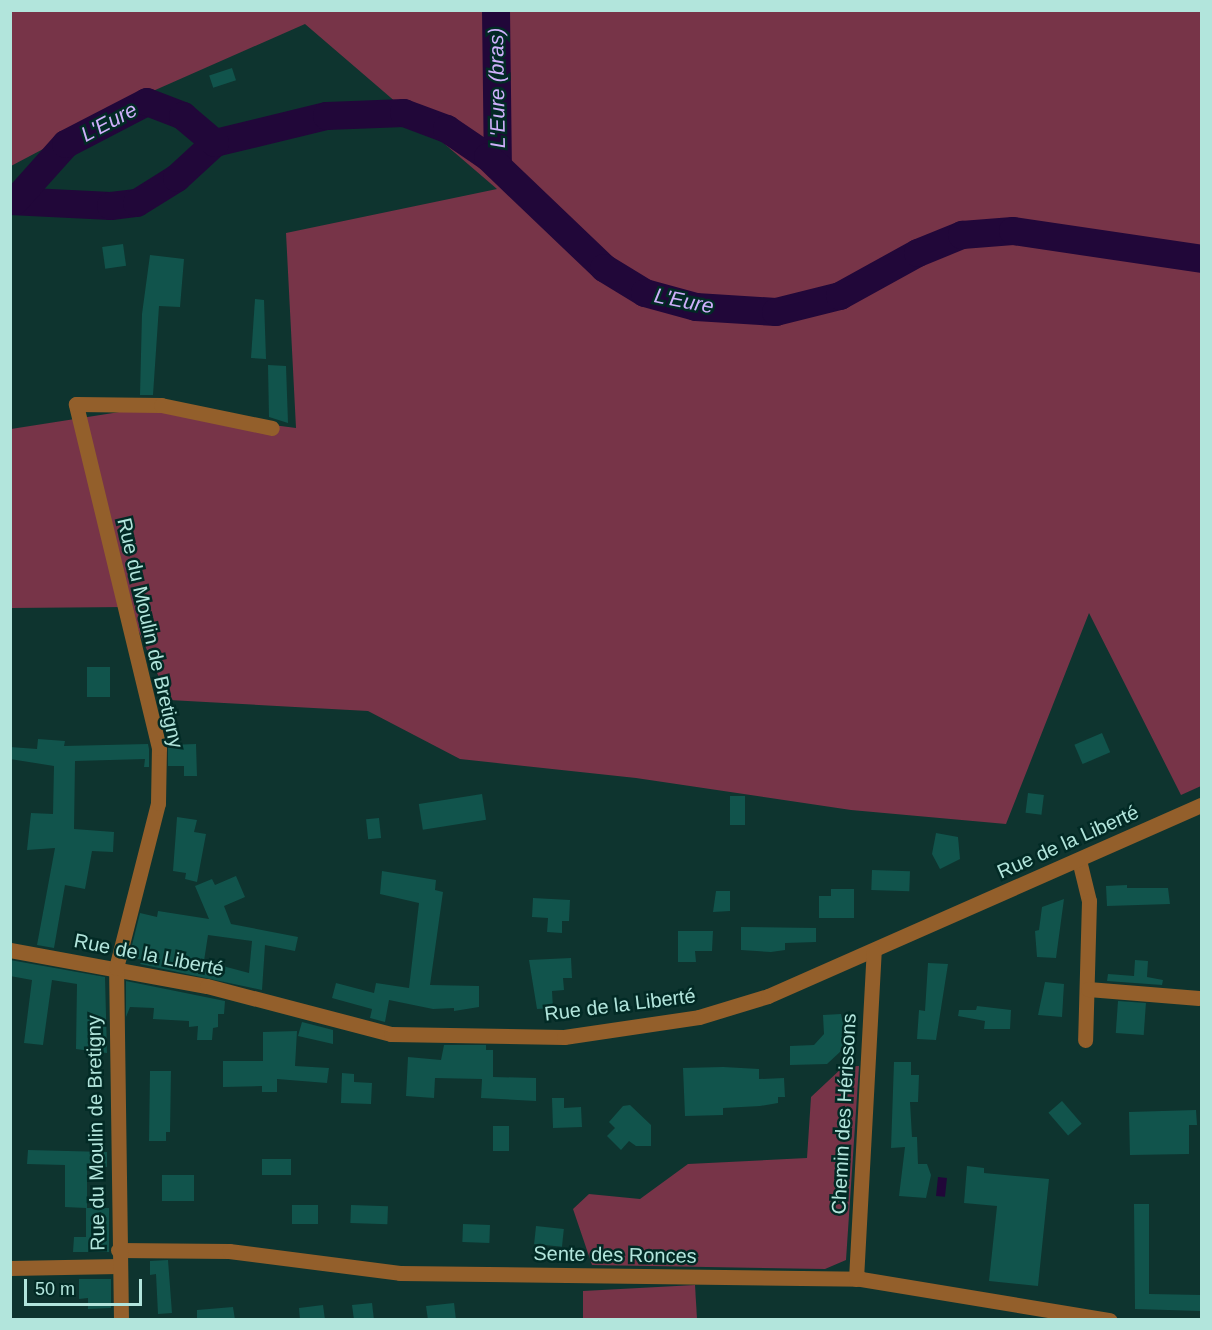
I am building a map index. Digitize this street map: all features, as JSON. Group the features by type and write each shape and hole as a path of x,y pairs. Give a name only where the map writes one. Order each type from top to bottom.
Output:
{"street":[{"name":"Rue du Moulin de Bretigny","path":"121,1320 118,1250 116,968 158,803 159,748 76,404 161,405 272,428"},
{"name":"Rue de la Liberté","path":"10,950 207,986 391,1034 564,1037 699,1017 768,996 1202,805"},
{"path":"1079,860 1089,901 1086,1040"},
{"name":"Chemin des Hérissons","path":"856,1279 874,951"},
{"path":"1088,989 1199,998"},
{"name":"Sente des Ronces","path":"118,1250 229,1251 400,1273 856,1279 1110,1320"},
{"path":"10,1268 119,1266"}],"shaded area":[{"path":"11,11 1201,11 1201,786 1181,795 1089,613 1006,824 851,810 636,778 460,759 368,711 169,700 128,607 11,608 11,429 145,408 296,428 286,233 497,189 305,24 153,91 11,166"},
{"path":"859,1066 846,1260 825,1269 592,1265 573,1209 589,1194 640,1199 688,1164 807,1158 811,1097 843,1067"},
{"path":"938,1177 947,1178 945,1197 936,1196"},
{"path":"695,1285 697,1319 583,1319 583,1291"}],"building":[{"path":"232,68 236,80 213,88 209,75"},
{"path":"123,244 126,266 105,269 102,247"},
{"path":"150,255 184,259 180,307 159,306 153,395 140,395 142,314"},
{"path":"255,299 264,300 266,359 251,358"},
{"path":"268,365 286,366 288,423 269,417"},
{"path":"87,667 110,667 110,697 87,697"},
{"path":"1102,733 1110,752 1083,764 1074,745"},
{"path":"38,739 65,741 64,746 148,744 149,749 149,767 144,767 145,759 75,761 74,829 114,832 113,852 92,851 85,889 65,885 54,948 37,945 55,848 27,850 31,813 53,814 54,766 10,759 10,747 37,749"},
{"path":"196,744 197,776 184,776 184,766 168,766 168,745"},
{"path":"1028,793 1044,795 1041,815 1026,813"},
{"path":"482,794 486,820 423,830 419,804"},
{"path":"730,796 745,796 745,825 730,825"},
{"path":"177,817 197,820 194,832 206,834 197,882 185,879 186,873 173,871"},
{"path":"379,818 381,838 368,839 366,819"},
{"path":"936,833 958,837 960,859 940,869 932,854"},
{"path":"872,870 910,871 909,891 871,890"},
{"path":"382,871 436,880 435,890 443,892 430,985 479,986 479,1007 454,1011 454,1008 433,1009 389,1000 385,1022 370,1018 372,1009 332,998 336,983 374,993 376,983 409,988 419,903 380,894"},
{"path":"236,876 245,897 224,906 231,924 298,937 295,951 265,945 262,990 140,964 143,960 129,957 140,913 157,917 158,911 209,919 195,886 212,879 215,885","holes":["208,935 252,941 249,973 204,961"]},
{"path":"1127,885 1127,888 1168,888 1170,904 1107,906 1106,886"},
{"path":"831,889 854,889 854,918 819,918 819,896 831,896"},
{"path":"716,891 730,891 730,911 713,912"},
{"path":"533,898 570,900 569,921 562,921 562,933 547,932 548,918 532,917"},
{"path":"1064,899 1056,958 1037,957 1035,931 1039,930 1042,907"},
{"path":"741,927 816,928 816,942 785,943 785,950 771,952 741,950"},
{"path":"678,931 713,931 712,951 695,951 696,962 678,962"},
{"path":"571,958 572,978 563,978 564,990 552,991 553,1008 537,1009 529,960"},
{"path":"10,960 105,977 107,1053 76,1049 77,984 52,980 43,1045 24,1043 32,980 10,976"},
{"path":"1135,960 1148,961 1147,977 1163,980 1162,985 1107,981 1108,974 1134,976"},
{"path":"928,963 948,964 936,1040 917,1039 919,1010 925,1011"},
{"path":"126,981 225,1001 224,1014 218,1014 218,1027 213,1028 212,1040 197,1040 198,1026 189,1027 189,1021 153,1019 154,1008 130,1007 126,1017"},
{"path":"1045,982 1064,984 1062,1017 1038,1015"},
{"path":"1118,1001 1146,1003 1144,1035 1116,1033"},
{"path":"977,1006 1011,1010 1010,1029 984,1029 985,1021 958,1016 959,1010 976,1010"},
{"path":"841,1014 847,1043 841,1051 827,1064 790,1065 790,1046 814,1045 824,1034 823,1015"},
{"path":"302,1022 333,1030 333,1044 298,1036"},
{"path":"297,1031 295,1066 329,1068 327,1083 277,1079 277,1092 262,1092 262,1086 223,1087 223,1061 263,1061 263,1032"},
{"path":"444,1045 486,1045 486,1050 493,1050 493,1077 536,1078 536,1101 481,1098 482,1079 435,1078 434,1098 406,1096 408,1057 441,1060"},
{"path":"894,1062 911,1062 911,1075 919,1075 918,1102 910,1102 912,1137 917,1137 918,1164 927,1164 931,1175 926,1198 899,1196 905,1147 891,1148"},
{"path":"683,1068 759,1069 759,1079 784,1078 785,1097 778,1097 778,1103 723,1108 723,1115 685,1116"},
{"path":"150,1071 171,1071 170,1132 166,1132 166,1141 149,1141"},
{"path":"342,1073 354,1074 354,1082 372,1083 371,1104 341,1103"},
{"path":"552,1098 564,1098 564,1108 581,1107 582,1127 553,1128"},
{"path":"1062,1101 1082,1124 1068,1135 1048,1113"},
{"path":"630,1105 651,1125 651,1146 636,1146 629,1141 621,1150 607,1136 615,1128 609,1122 623,1106"},
{"path":"1196,1110 1197,1125 1189,1125 1189,1154 1130,1155 1129,1112"},
{"path":"493,1126 509,1126 509,1151 493,1151"},
{"path":"28,1150 107,1152 107,1167 87,1166 87,1208 109,1208 109,1252 73,1252 74,1237 86,1237 86,1208 65,1207 65,1165 27,1164"},
{"path":"262,1159 291,1159 291,1175 262,1175"},
{"path":"967,1166 984,1168 984,1173 1049,1179 1038,1286 989,1281 997,1206 964,1203"},
{"path":"162,1175 194,1175 194,1201 162,1201"},
{"path":"1134,1204 1149,1204 1149,1294 1202,1295 1201,1311 1135,1309"},
{"path":"292,1205 318,1205 318,1224 292,1224"},
{"path":"351,1205 388,1206 387,1224 350,1223"},
{"path":"463,1224 490,1225 489,1243 462,1242"},
{"path":"536,1226 564,1229 562,1247 534,1244"},
{"path":"168,1260 172,1313 158,1314 156,1274 150,1275 150,1261"},
{"path":"79,1279 111,1279 111,1308 88,1309 88,1298 79,1299"},
{"path":"372,1303 374,1320 354,1320 352,1305"},
{"path":"454,1303 456,1320 428,1320 426,1306"},
{"path":"323,1305 325,1320 300,1320 299,1308"},
{"path":"233,1307 235,1320 197,1320 197,1310"}],"waterway":[{"name":"L'Eure (bras)","path":"496,10 498,166"},
{"name":"L'Eure","path":"15,201 66,144 147,102 183,116 215,143"},
{"name":"L'Eure","path":"10,201 111,206 137,203 177,178 215,143 327,116 404,113 447,129 488,157 604,268 645,293 696,307 776,312 840,296 918,253 962,235 1013,231 1202,259"}]}
